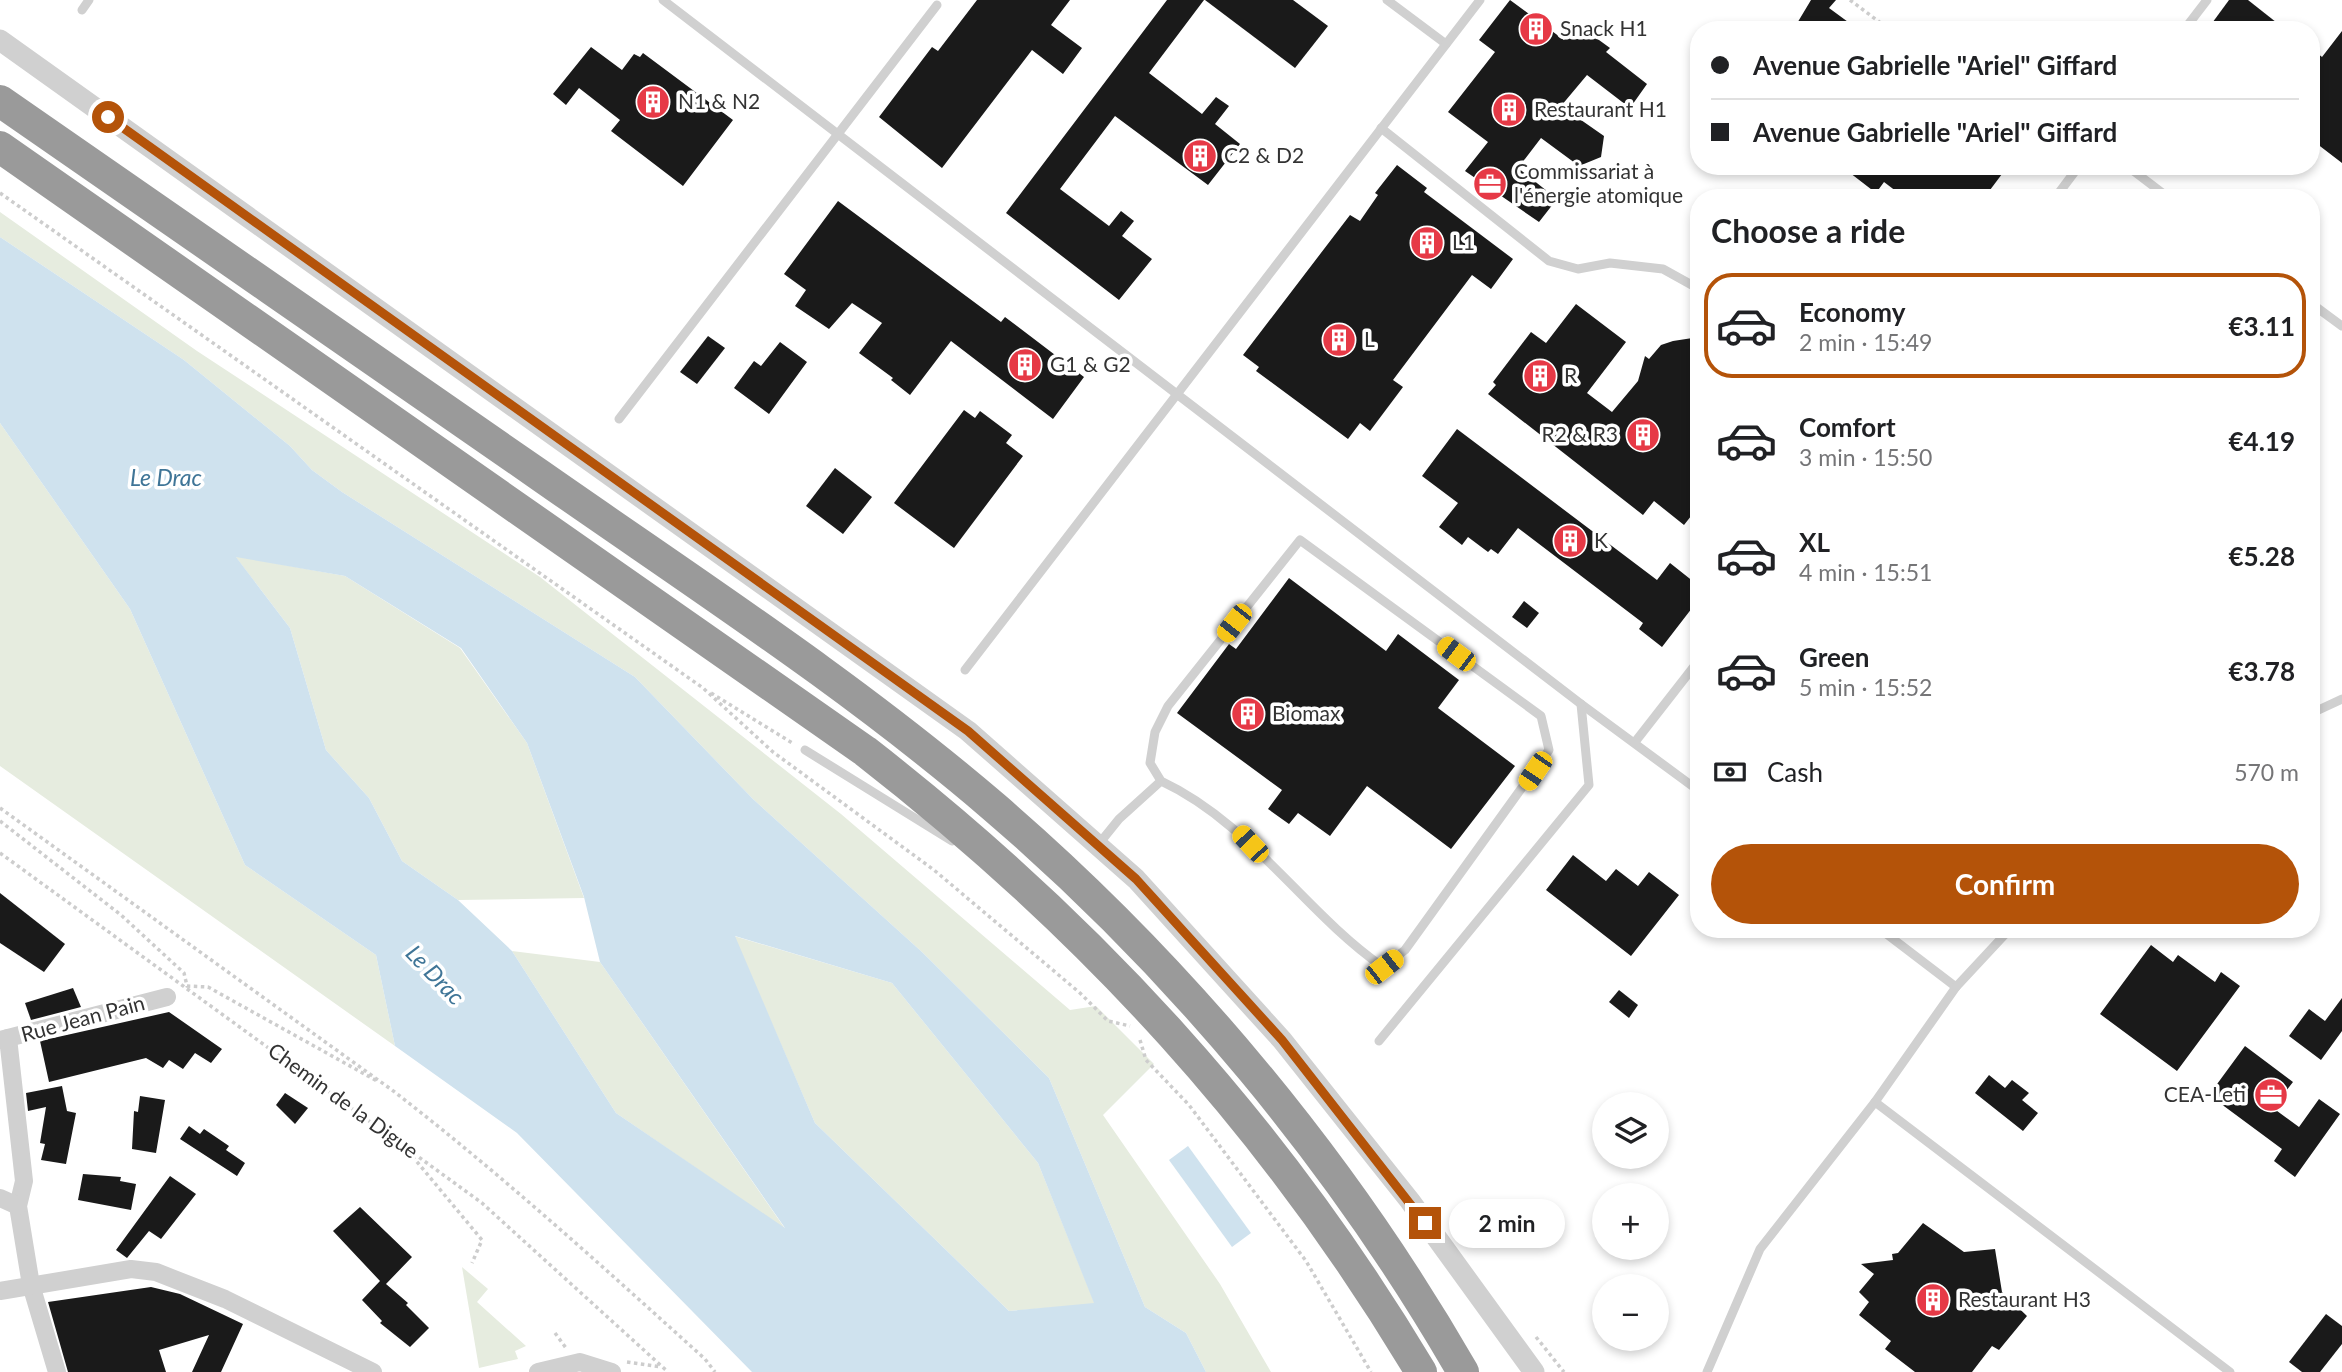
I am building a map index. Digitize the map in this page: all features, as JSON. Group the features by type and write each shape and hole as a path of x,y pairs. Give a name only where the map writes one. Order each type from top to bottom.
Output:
{"highway":[{"path":"0,101 706,591 879,714 995,808 1112,918 1205,1014 1341,1186 1463,1372"},
{"path":"0,147 865,751 1031,889 1124,980 1245,1118 1342,1248 1421,1372"}],"street":[{"path":"0,40 968,731 1136,879 1282,1040 1410,1201 1534,1372"},
{"name":"Rue Jean Pain","path":"4,1039 167,997"},
{"path":"4,1039 24,1181 18,1206 31,1285 57,1372"},
{"path":"0,1198 18,1206"},
{"path":"0,1291 131,1269 156,1272 225,1299 373,1372"},
{"path":"538,1372 580,1362 612,1372"}],"lane":[{"path":"82,10 89,0"},
{"path":"663,0 1581,704 1690,784"},
{"path":"1387,0 1446,44"},
{"path":"965,670 1480,0"},
{"path":"2191,21 2207,0"},
{"path":"620,419 937,5"},
{"path":"1381,128 1549,261 1578,269 1610,263 1663,269 1690,284"},
{"path":"2062,189 2073,175"},
{"path":"2139,175 2157,189"},
{"path":"2320,310 2342,326"},
{"path":"1300,540 1541,716 1549,750 1405,950 1384,967 1350,942 1233,825 1181,790 1161,781 1150,763 1155,732 1168,706 1300,540"},
{"path":"1635,743 1690,672"},
{"path":"2320,709 2342,699"},
{"path":"1379,1041 1588,785 1581,704"},
{"path":"804,750 959,845"},
{"path":"1098,845 1119,819 1161,781"},
{"path":"971,852 1031,889"},
{"path":"1892,938 1956,987"},
{"path":"1707,1372 1760,1249 1875,1102 1956,987 2002,938"},
{"path":"1875,1102 2230,1372"}],"path":[{"path":"1850,0 1878,21"},
{"path":"0,193 703,688 804,750"},
{"path":"703,688 773,752 934,870 1080,993 1108,1021 1136,1029"},
{"path":"0,808 392,1090 556,1225 705,1359 715,1372"},
{"path":"0,821 121,915 184,973 187,986 208,987 392,1090"},
{"name":"Chemin de la Digue","path":"0,853 187,986 482,1203 668,1372"},
{"path":"1139,1035 1146,1060 1189,1105 1306,1261 1371,1372"},
{"path":"402,1144 482,1240 472,1263"}],"shaded area":[{"path":"0,212 197,351 540,577 841,814 1070,1010 1096,1006 1154,1064 1103,1115 1220,1284 1271,1372 1206,1372 1186,1333 1145,1307 1049,1078 922,952 753,799 635,677 342,492 312,470 290,446 184,360 0,237"},
{"path":"0,423 130,609 245,865 376,955 395,1046 0,766"},
{"path":"235,556 345,576 460,648 527,743 584,898 458,900 402,861 369,798 326,750 290,628"},
{"path":"734,936 892,983 1038,1163 1095,1304 1009,1311 815,1123"},
{"path":"512,951 600,962 786,1230 616,1113"},
{"path":"462,1267 488,1289 477,1302 526,1346 515,1351 518,1359 479,1368"}],"water":[{"name":"Le Drac","path":"0,237 184,360 290,446 312,470 342,492 635,677 753,799 922,952 1049,1078 1145,1307 1186,1333 1206,1372 752,1372 517,1133 395,1046 376,955 245,865 130,609 0,423","holes":["236,557 345,576 461,648 527,743 584,897 600,962 785,1228 616,1113 512,951 458,900 402,861 369,798 326,750 290,628","735,936 892,983 1038,1163 1094,1303 1009,1311 815,1123"]},
{"path":"1188,1146 1251,1233 1232,1247 1169,1160"}],"building":[{"path":"977,0 1070,0 1051,25 1082,48 1063,74 1032,50 942,168 879,117 932,47 938,51"},
{"path":"1167,0 1204,0 1149,73 1202,114 1216,97 1229,106 1215,124 1240,144 1208,185 1115,116 1060,189 1109,226 1121,211 1134,221 1122,236 1152,259 1119,300 1006,213"},
{"path":"1205,0 1293,0 1328,26 1295,68"},
{"name":"Restaurant H1","path":"1510,0 1564,40 1577,24 1610,48 1606,52 1647,84 1630,108 1587,75 1561,106 1604,136 1601,157 1579,166 1541,138 1518,168 1557,199 1539,222 1465,171 1488,142 1448,112 1495,52 1479,40"},
{"path":"1811,0 1836,0 1829,8 1847,21 1798,21"},
{"path":"2229,0 2248,0 2275,21 2214,21"},
{"path":"2342,31 2342,163 2320,146 2320,55 2322,57"},
{"name":"N1 & N2","path":"591,47 622,70 634,54 640,57 643,53 733,120 683,186 611,131 620,120 579,88 566,105 553,94"},
{"path":"1397,165 1427,188 1424,192 1513,259 1491,289 1472,275 1393,380 1403,387 1370,431 1360,423 1348,439 1256,371 1259,367 1243,355 1350,215 1360,221 1378,195 1375,193"},
{"path":"1853,175 2001,175 1991,189 1893,189 1884,182 1879,189 1871,189"},
{"name":"G1 & G2","path":"838,201 1001,322 1005,317 1084,377 1053,419 951,341 910,395 891,380 893,378 859,353 882,323 852,303 829,329 795,306 806,290 784,274"},
{"path":"1576,304 1626,342 1587,393 1612,412 1638,381 1645,356 1649,359 1661,345 1690,338 1690,517 1684,525 1654,501 1643,515 1488,394 1496,385 1493,382 1531,332 1546,343"},
{"path":"708,336 725,348 697,384 680,372"},
{"path":"780,342 807,362 769,414 734,388 754,361 761,366"},
{"path":"964,410 975,418 980,411 1012,435 1006,443 1023,456 954,548 894,503"},
{"name":"K","path":"1457,429 1657,580 1670,563 1690,579 1690,611 1662,647 1639,629 1643,623 1518,528 1498,554 1491,549 1488,552 1468,537 1462,545 1439,527 1458,503 1422,476"},
{"path":"835,468 872,497 843,534 806,506"},
{"name":"Biomax","path":"1289,578 1386,651 1398,634 1459,680 1438,708 1515,766 1451,849 1367,786 1330,836 1298,813 1289,824 1268,809 1282,790 1177,713 1229,644 1236,649"},
{"path":"1524,601 1539,613 1527,628 1512,617"},
{"path":"1573,855 1606,881 1616,869 1638,886 1649,872 1679,895 1631,956 1546,890"},
{"path":"0,893 65,944 44,972 0,943"},
{"path":"2151,945 2173,962 2178,955 2215,982 2221,972 2240,986 2177,1071 2100,1014"},
{"path":"73,988 81,1007 31,1020 25,1003"},
{"path":"1619,990 1638,1005 1629,1018 1609,1002"},
{"path":"2342,998 2342,1031 2321,1060 2289,1036 2309,1009 2325,1021"},
{"path":"169,1012 222,1049 211,1063 195,1053 183,1069 169,1060 163,1068 146,1058 49,1082 40,1041"},
{"path":"2245,1046 2293,1082 2273,1108 2299,1127 2319,1099 2340,1114 2295,1177 2274,1161 2282,1149 2209,1095"},
{"path":"1989,1075 2005,1088 2012,1080 2029,1093 2022,1100 2038,1113 2023,1131 1975,1093"},
{"path":"62,1086 67,1111 76,1113 66,1164 41,1160 45,1144 40,1143 46,1107 28,1111 26,1093"},
{"path":"285,1093 308,1108 295,1124 276,1105"},
{"path":"140,1096 165,1100 156,1153 132,1149 134,1111 138,1112"},
{"path":"189,1126 200,1134 204,1129 229,1146 226,1150 245,1163 237,1176 180,1139"},
{"path":"83,1174 121,1177 120,1181 136,1184 131,1210 78,1200"},
{"path":"170,1176 196,1194 161,1239 149,1231 127,1258 116,1250"},
{"path":"360,1207 412,1257 386,1284 408,1303 406,1305 429,1328 410,1347 380,1323 382,1321 362,1300 380,1281 333,1231"},
{"name":"Restaurant H3","path":"1923,1223 1964,1252 1995,1249 2002,1292 2027,1316 1999,1350 1992,1346 1972,1372 1915,1372 1885,1349 1891,1341 1859,1315 1869,1302 1859,1292 1874,1274 1861,1264 1893,1260 1892,1254 1898,1253"},
{"path":"151,1287 180,1294 243,1324 221,1372 192,1372 209,1335 159,1350 166,1372 68,1372 48,1302"},
{"path":"2326,1314 2342,1326 2342,1344 2320,1372 2302,1372 2289,1362"}],"place":[{"name":"Snack H1","path":"1536,29"},
{"name":"N1 & N2","path":"653,102"},
{"name":"Restaurant H1","path":"1509,110"},
{"name":"C2 & D2","path":"1200,156"},
{"name":"Commissariat à l'énergie atomique","path":"1490,184"},
{"name":"L1","path":"1427,243"},
{"name":"L","path":"1339,340"},
{"name":"G1 & G2","path":"1025,365"},
{"name":"R","path":"1540,376"},
{"name":"R2 & R3","path":"1643,435"},
{"name":"K","path":"1570,541"},
{"name":"Biomax","path":"1248,714"},
{"name":"CEA-Leti","path":"2271,1095"},
{"name":"Restaurant H3","path":"1933,1300"}],"route":[{"path":"108,117 968,731 1136,879 1282,1040 1425,1223"}]}
